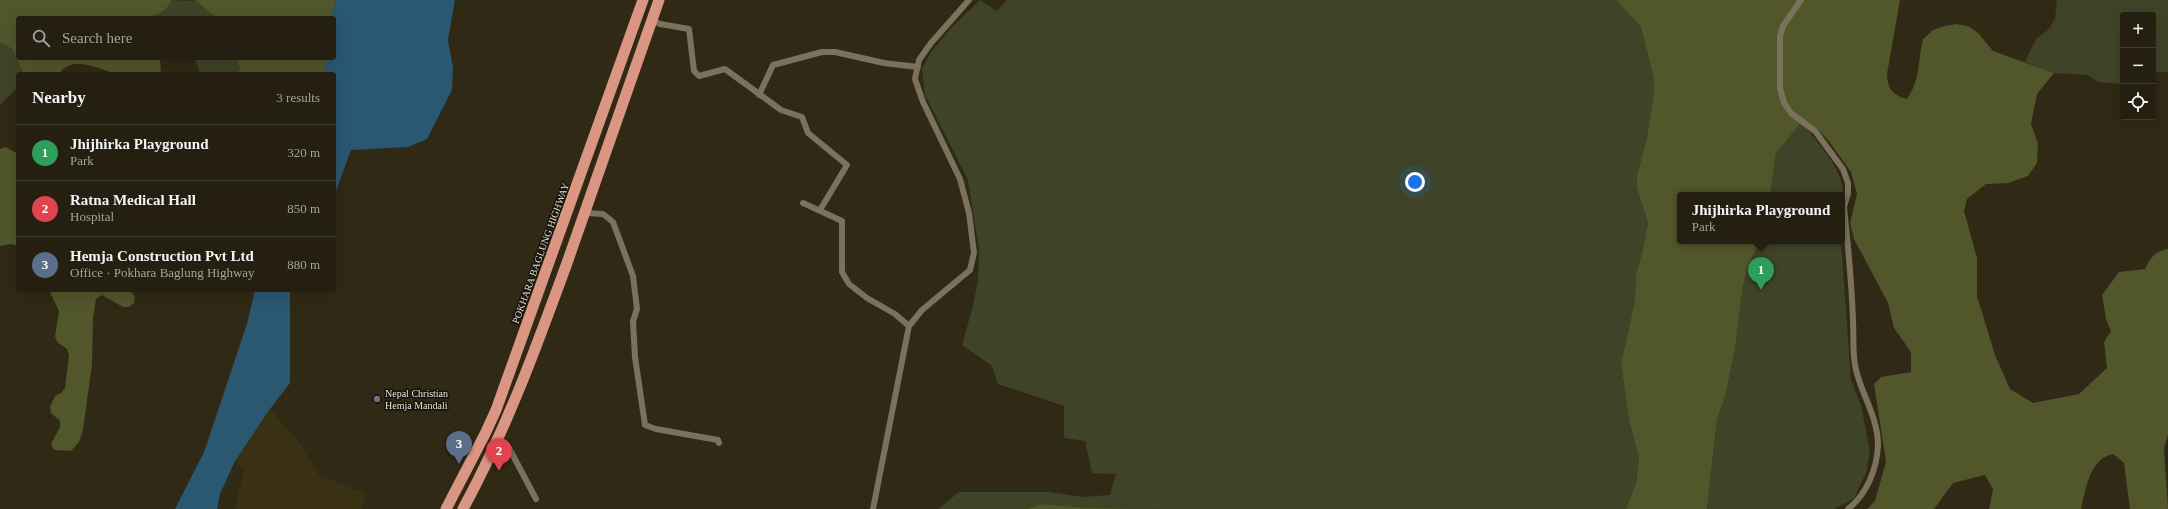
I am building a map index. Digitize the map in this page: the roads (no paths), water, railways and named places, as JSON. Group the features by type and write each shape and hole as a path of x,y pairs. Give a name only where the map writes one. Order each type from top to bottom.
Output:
{"highway":[{"name":"POKHARA BAGLUNG HIGHWAY","path":"446,509 486,434 496,410 643,0"},
{"path":"463,509 499,439 522,386 585,213 658,0"}],"street":[{"path":"873,509 909,326 922,310 970,270 974,253 969,213 960,179 923,102 915,79 919,60 931,43 969,0"},
{"path":"1801,0 1783,26 1780,36 1780,88 1784,103 1792,113 1810,127 1844,169 1848,183 1848,193 1845,204"},
{"path":"652,20 660,24 689,29 694,71 699,76 725,69 781,110 802,118 808,133 847,165 820,210"},
{"path":"759,95 773,65 822,52 835,52 884,63 918,67"},
{"path":"803,203 842,222 842,272 849,284 867,298 895,314 909,326"},
{"path":"585,213 603,214 613,222 633,276 637,308 633,321 635,357 645,425 656,429 718,440 719,444"},
{"path":"1845,218 1854,322 1853,354 1856,370 1876,426 1878,444 1877,458 1866,487 1859,500 1848,509"},
{"path":"499,439 509,448 536,499"}],"water":[{"path":"336,0 455,0 448,40 453,68 452,90 427,139 408,147 351,150 336,191 336,72 324,72 327,60 336,60 336,16 332,16"},
{"path":"255,292 290,292 290,383 270,409 235,461 220,494 217,509 175,509 204,452 247,324"}],"place":[{"name":"Jhijhirka Playground","path":"1761,290"},
{"name":"Nepal Christian Hemja Mandali","path":"377,399"},
{"name":"Hemja Construction Pvt Ltd","path":"459,464"},
{"name":"Ratna Medical Hall","path":"499,471"}]}
